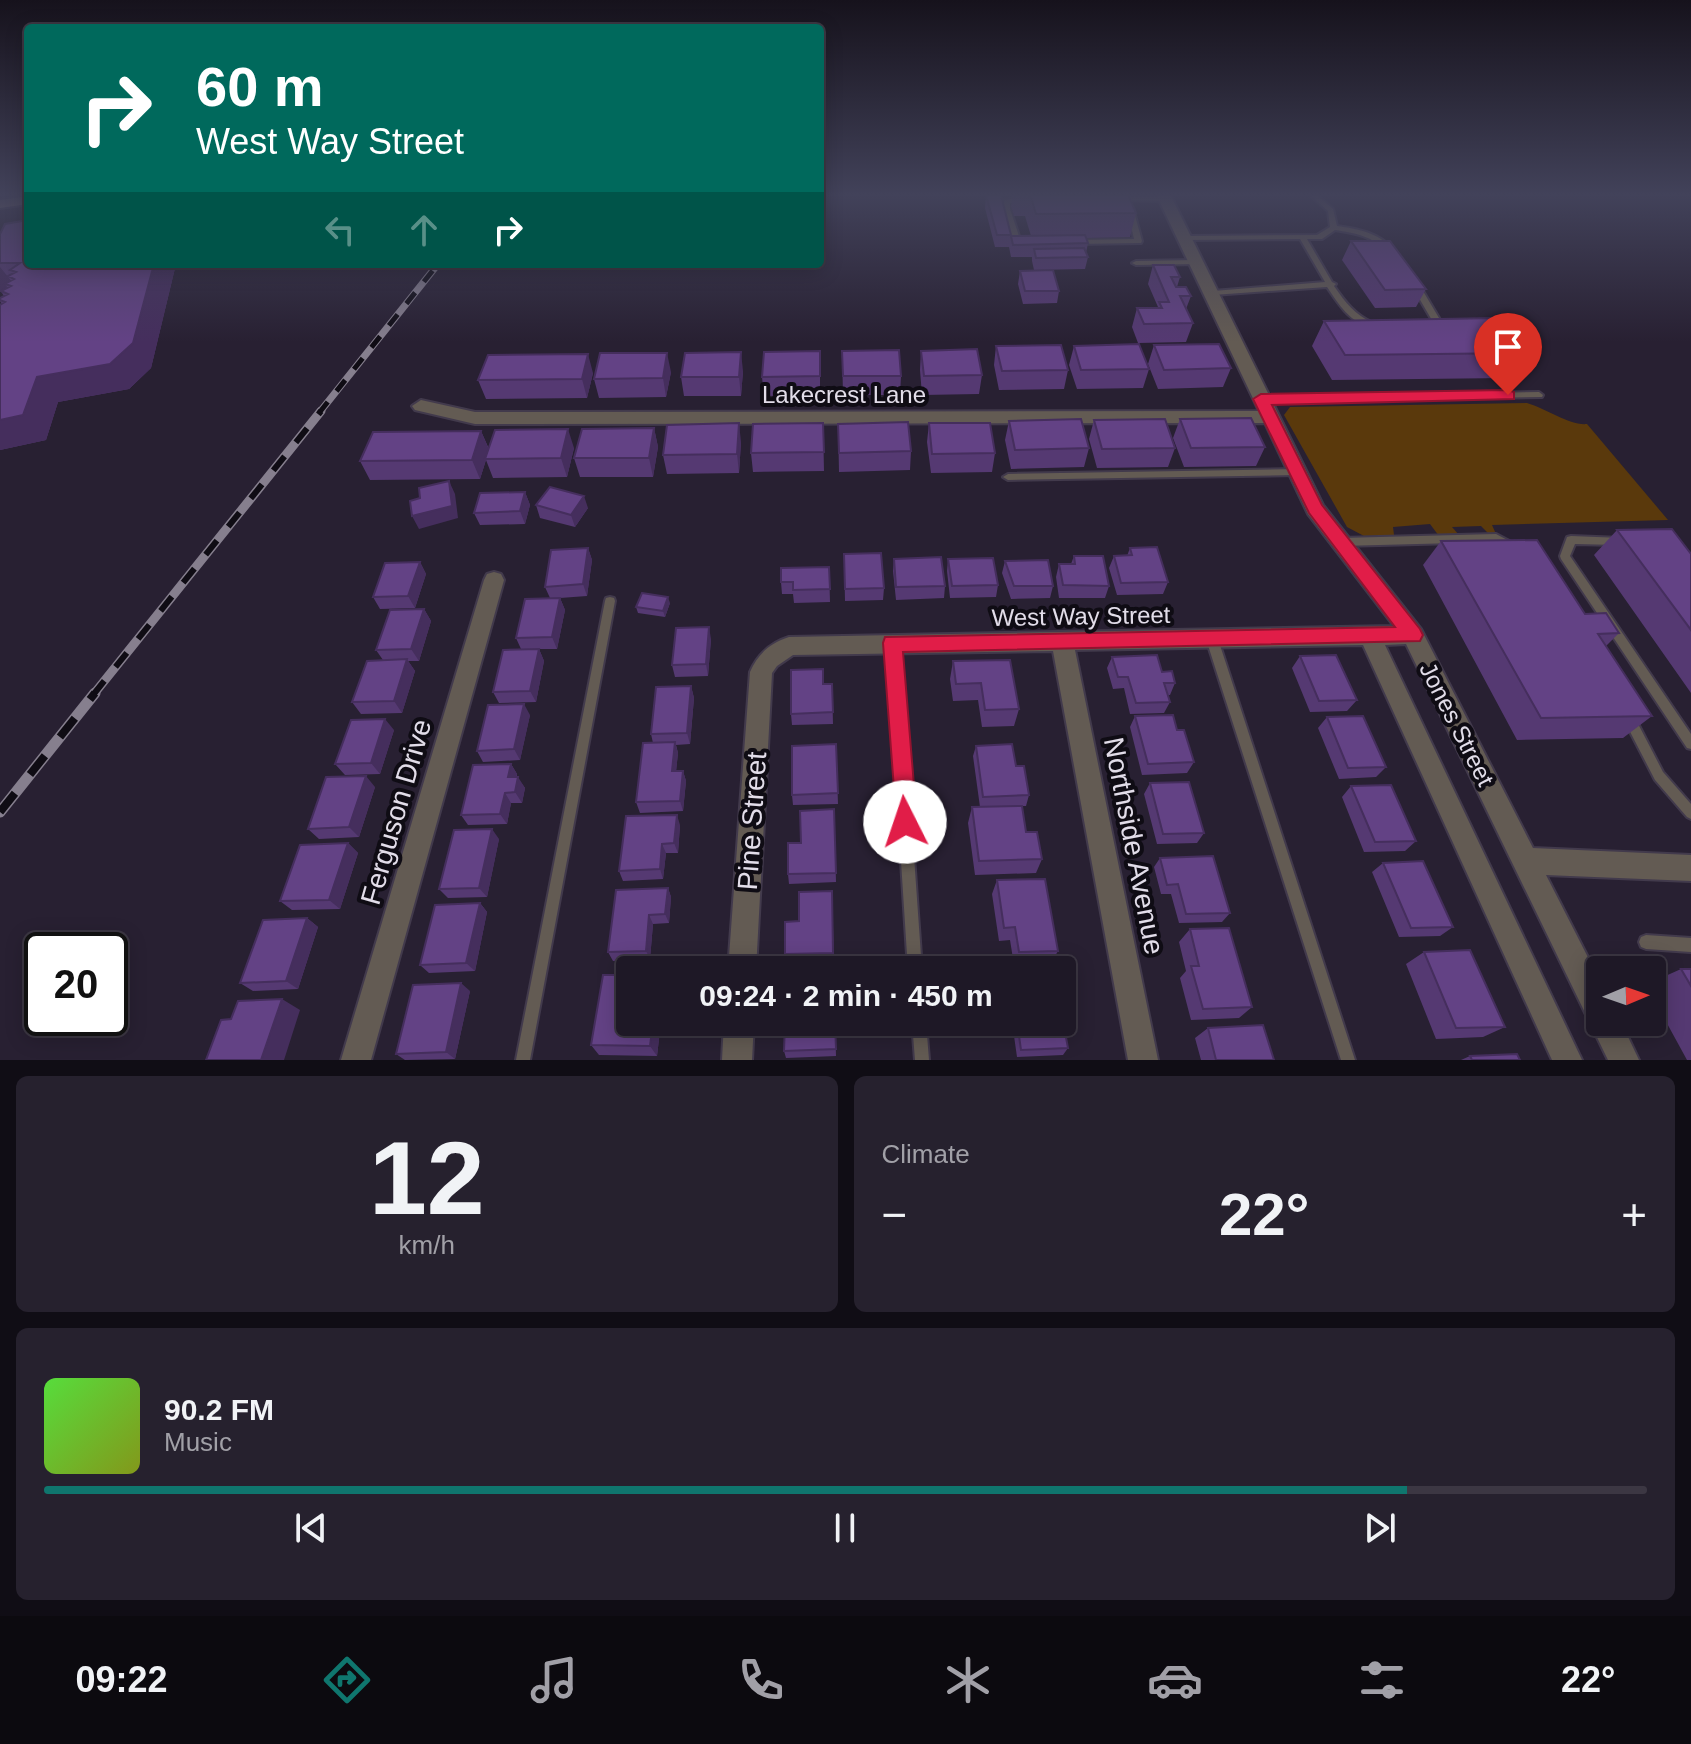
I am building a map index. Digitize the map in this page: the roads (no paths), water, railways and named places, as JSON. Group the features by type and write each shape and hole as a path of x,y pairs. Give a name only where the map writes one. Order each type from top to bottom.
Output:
{"street":[{"name":"Jones Street","path":"1187,243 1315,509 1413,635 1586,983"},
{"name":"Lakecrest Lane","path":"421,406 475,418 1265,408"},
{"name":"Ferguson Drive","path":"356,1060 494,580"},
{"name":"West Way Street","path":"761,672 769,659 789,646 1413,635"},
{"name":"Jones Street","path":"1370,636 1567,1060"},
{"name":"Northside Avenue","path":"1063,643 1143,1060"},
{"name":"Pine Street","path":"743,956 761,672"},
{"path":"1525,861 1691,868"},
{"path":"737,1060 738,1036"},
{"path":"1612,1036 1624,1060"}],"lane":[{"path":"1306,243 1348,311 1361,323 1378,327"},
{"path":"1385,243 1392,253"},
{"path":"1136,263 1196,262"},
{"path":"1409,276 1438,323 1416,327"},
{"path":"1213,293 1332,284"},
{"path":"1265,408 1539,395"},
{"path":"1008,477 1297,472"},
{"path":"1339,542 1496,538 1523,554"},
{"path":"1626,541 1571,540 1565,556 1691,744"},
{"path":"523,1060 610,601"},
{"path":"1212,639 1348,1060"},
{"path":"893,643 914,956"},
{"path":"1624,708 1659,776 1691,813"},
{"path":"1646,942 1691,945"},
{"path":"920,1036 922,1060"}],"railway":[{"path":"319,413 435,268"},
{"path":"93,695 321,411"},
{"path":"0,812 95,693"}]}
